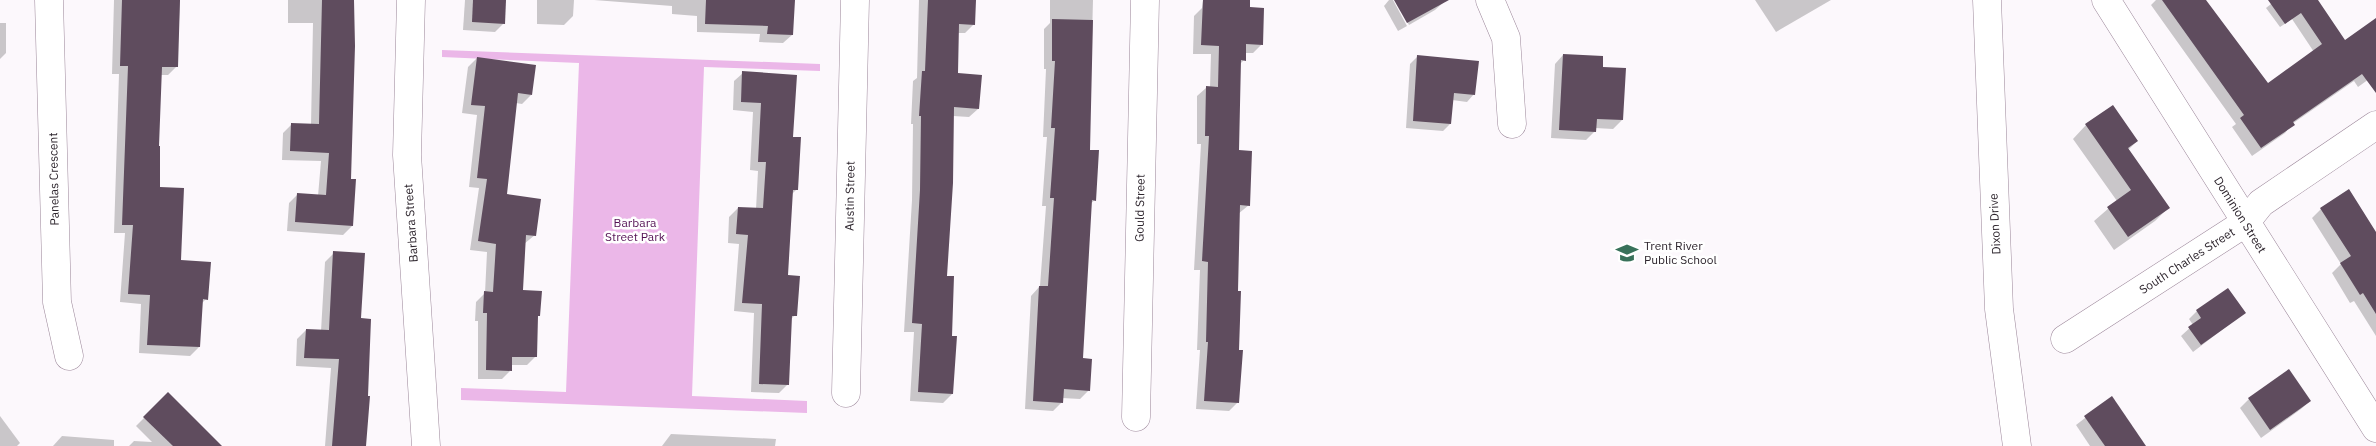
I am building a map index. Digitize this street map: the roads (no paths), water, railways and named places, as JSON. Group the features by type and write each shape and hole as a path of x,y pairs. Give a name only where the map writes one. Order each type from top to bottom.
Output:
{"street":[{"name":"Panelas Crescent","path":"49,0 57,302 69,356"},
{"name":"Barbara Street","path":"411,0 407,155 426,446"},
{"name":"Austin Street","path":"846,393 855,0"},
{"name":"Gould Street","path":"1136,417 1145,0"},
{"path":"1490,0 1506,38 1512,124"},
{"name":"Dixon Drive","path":"1987,0 1999,309 2017,446"},
{"name":"Dominion Street","path":"2106,0 2376,428"},
{"name":"South Charles Street","path":"2065,339 2245,223 2261,203 2376,125"}],"place":[{"name":"Trent River Public School","path":"1627,253"}],"park label":[{"name":"Barbara Street Park","path":"635,230"}]}
